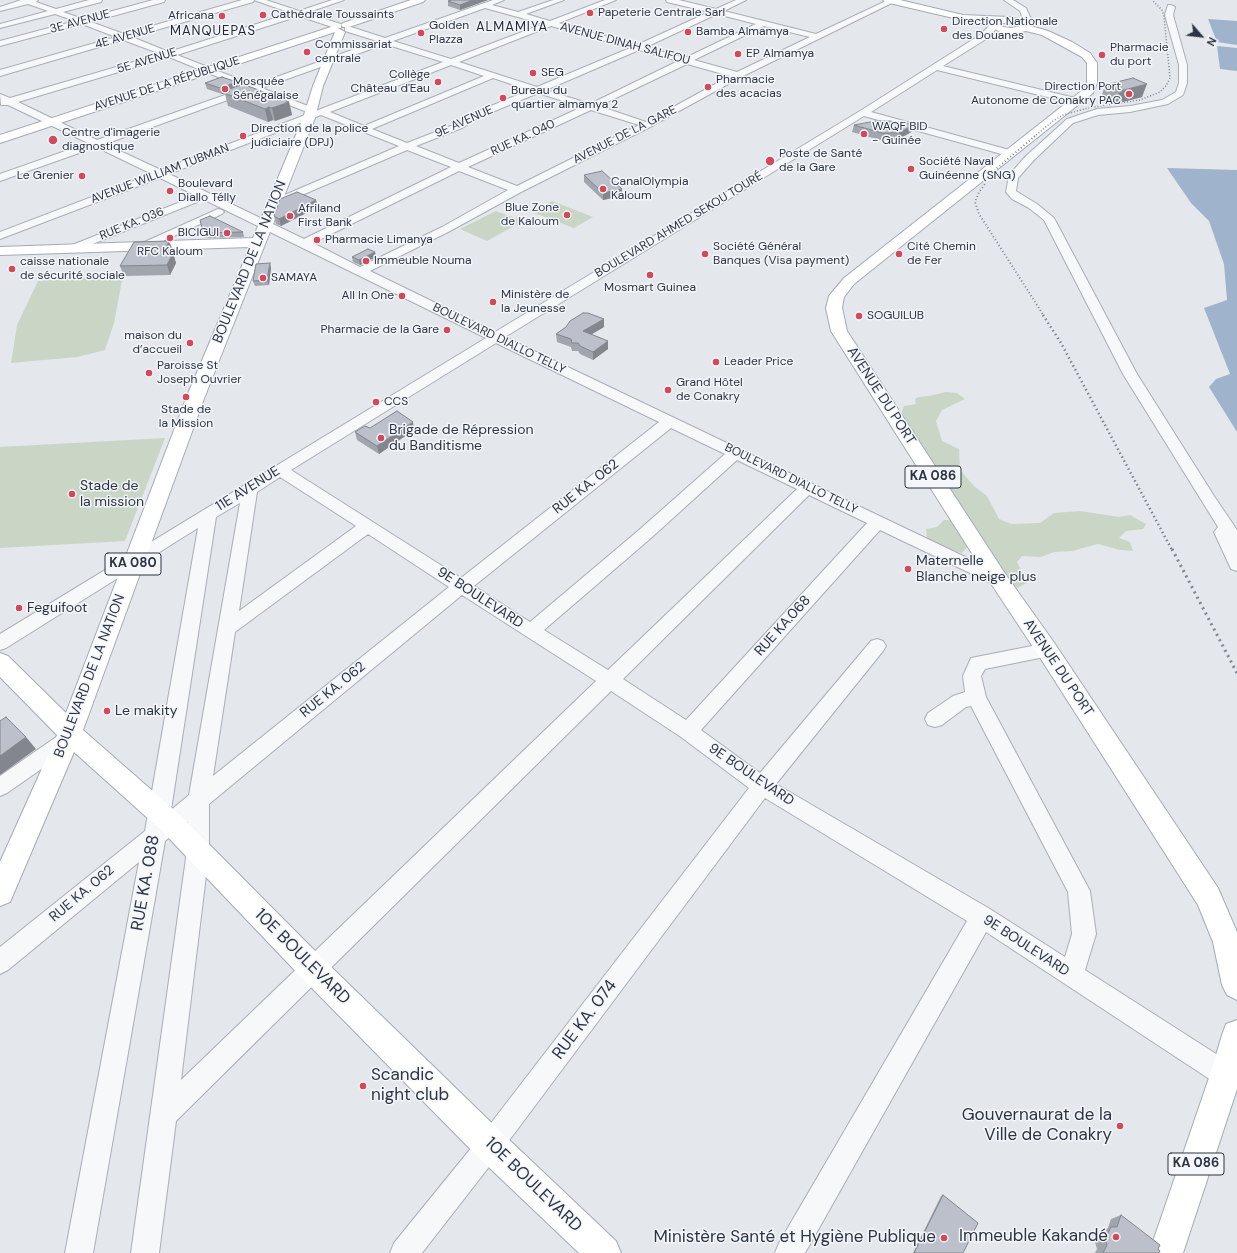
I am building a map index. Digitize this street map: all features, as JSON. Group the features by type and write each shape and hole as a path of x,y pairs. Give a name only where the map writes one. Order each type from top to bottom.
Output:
{"main road":[{"name":"AVENUE DE LA RÉPUBLIQUE","path":"0,139 341,28 420,0"},
{"path":"892,0 965,17 1005,30 1023,27"},
{"path":"965,17 1015,20 1023,27"},
{"path":"993,25 995,21 1004,20"},
{"name":"AVENUE DU PORT","path":"1023,27 1068,44 1086,55 1092,63 1093,72 1092,83 1089,91 1008,153 849,281 837,296 834,308 839,331 999,580 1047,650 1208,897 1227,942 1237,985"},
{"name":"BOULEVARD DE LA NATION","path":"0,893 68,737 196,396 274,204 313,113 328,62 341,28"},
{"path":"0,251 144,246 262,234"},
{"name":"10E BOULEVARD","path":"0,662 68,737 162,824 198,851 313,969 490,1145 604,1253"},
{"name":"KA 086","path":"1166,1253 1226,1075 1237,1035"}],"street":[{"path":"0,9 29,0 55,12 254,87 313,113 364,129 517,190"},
{"path":"0,26 98,0"},
{"name":"3E AVENUE","path":"0,44 160,0"},
{"name":"4E AVENUE","path":"0,73 250,0"},
{"path":"258,0 341,28 386,41 647,125"},
{"name":"5E AVENUE","path":"2,103 168,54 340,0"},
{"path":"0,178 500,0"},
{"path":"517,15 560,0"},
{"name":"AVENUE WILLIAM TUBMAN","path":"0,236 161,175 313,113 612,0"},
{"path":"670,0 818,37"},
{"name":"9E AVENUE","path":"274,204 408,146 459,126 475,116 637,48 742,0"},
{"name":"AVENUE DE LA GARE","path":"359,272 446,229 517,190 647,125 738,76 892,0"},
{"path":"1008,0 1023,10 1023,27"},
{"name":"AVENUE DINAH SALIFOU","path":"471,2 738,76"},
{"path":"1171,7 1170,15 1183,65 1183,82 1180,94 1165,102 1130,109 1097,112 1070,121 1030,158 1013,177 1012,192 1016,197 1033,206 1048,218 1130,374 1208,500 1234,551 1237,565"},
{"name":"RUE KA. 040","path":"304,243 459,167 590,107 764,23"},
{"name":"BOULEVARD AHMED SEKOU TOURÉ","path":"496,337 863,113 983,37 993,25"},
{"path":"106,30 120,26"},
{"name":"BOULEVARD AHMED SEKOU TOURÉ","path":"983,37 1023,27"},
{"path":"937,66 1076,101"},
{"path":"364,129 493,75"},
{"name":"BOULEVARD DIALLO TELLY","path":"2,103 53,122 161,175 262,234"},
{"name":"BOULEVARD DIALLO TELLY","path":"2,103 39,126 262,234 304,243 359,272 999,580"},
{"path":"863,113 1008,153"},
{"name":"RUE KA. 036","path":"71,249 192,200"},
{"path":"144,246 218,212"},
{"name":"11E AVENUE","path":"0,643 496,337"},
{"name":"RUE KA. 062","path":"0,962 162,824 199,799 462,586 670,421"},
{"path":"531,631 645,534 736,453"},
{"name":"9E BOULEVARD","path":"280,470 688,731 762,786 982,917 1226,1075"},
{"path":"164,1114 808,487"},
{"path":"145,1253 198,851 199,799 250,488"},
{"name":"RUE KA. 088","path":"79,1253 162,824 209,513"},
{"name":"RUE KA.068","path":"688,731 879,521"},
{"path":"227,629 368,526"},
{"name":"RUE KA. 074","path":"404,1253 490,1145 762,786 877,646"},
{"path":"1047,650 978,663 972,676 976,698 1079,891 1084,934 1071,975"},
{"path":"935,719 960,701 976,698"},
{"path":"0,787 68,737"},
{"path":"789,1253 982,917"}],"green space":[{"path":"552,201 593,217 574,228 532,212"},
{"path":"496,211 523,221 487,241 460,229"},
{"path":"123,275 114,323 105,350 77,357 11,363 17,325 38,281"},
{"path":"946,392 957,393 965,399 942,410 936,421 942,441 959,449 960,470 975,487 987,496 999,519 1011,524 1040,523 1054,513 1080,511 1119,517 1130,515 1146,524 1143,529 1126,531 1119,538 1130,542 1133,551 1120,550 1098,544 1072,551 1054,552 1041,557 1022,556 1017,562 1027,583 1017,588 968,546 962,553 944,548 927,539 926,529 937,527 944,520 953,520 903,420 902,411 904,406 916,404 915,399 919,397"},
{"name":"Stade de la mission","path":"165,438 125,541 0,548 0,447"}],"water":[{"path":"1208,19 1237,21 1237,45 1217,42"},
{"path":"1217,46 1237,48 1237,71 1220,69"},
{"path":"1167,168 1237,170 1237,432 1209,387 1216,379 1230,374 1204,308 1227,300 1224,264 1209,221 1191,203"}],"building":[{"path":"473,0 460,5 448,1"},
{"path":"222,77 237,82 220,88 205,83"},
{"path":"1133,78 1147,84 1120,91 1105,85"},
{"path":"243,84 289,102 265,109 224,93 230,91 227,90"},
{"path":"876,121 915,124 899,133 882,133 854,125"},
{"path":"602,171 622,189 603,193 584,175"},
{"path":"297,192 316,200 279,219 274,216 280,199"},
{"path":"210,216 243,232 205,233 203,232 200,220"},
{"path":"169,241 163,254 173,253 167,265 120,266 134,242"},
{"path":"368,249 375,252 359,260 352,257"},
{"path":"270,263 267,280 253,281 256,264"},
{"path":"583,313 588,313 604,319 583,331 608,341 593,352 580,346 578,343 572,343 571,339 556,334 566,327 570,321"},
{"path":"397,411 413,422 377,446 355,432 365,426 370,428"},
{"path":"6,717 26,737 0,756 0,721"},
{"name":"Ministère Santé et Hygiène Publique","path":"943,1195 978,1223 963,1253 914,1253"},
{"name":"Immeuble Kakandé","path":"1121,1215 1160,1245 1158,1249 1160,1251 1159,1253 1103,1253 1107,1245 1105,1239 1111,1227 1117,1227"}],"railway":[{"path":"1034,137 1053,121 1063,115 1088,108 1140,100 1160,92 1166,86 1170,78 1164,16 1162,10 1152,0"},
{"path":"1035,136 996,169 979,192 975,202 979,214 1044,316"},
{"path":"1043,315 1061,343 1172,550"},
{"path":"1172,549 1237,673"}],"place":[{"name":"Papeterie Centrale Sarl","path":"590,13"},
{"name":"Cathédrale Toussaints","path":"263,15"},
{"name":"Africana","path":"222,16"},
{"name":"Direction Nationale des Douanes","path":"944,29"},
{"name":"Bamba Almamya","path":"688,32"},
{"name":"Golden Plazza","path":"421,33"},
{"name":"Commissariat centrale","path":"307,52"},
{"name":"EP Almamya","path":"738,54"},
{"name":"Pharmacie du port","path":"1102,55"},
{"name":"SEG","path":"533,73"},
{"name":"Collège Château d'Eau","path":"438,82"},
{"name":"Pharmacie des acacias","path":"708,87"},
{"name":"Mosquée Sénégalaise","path":"225,89"},
{"name":"Direction Port Autonome de Conakry PAC","path":"1129,94"},
{"name":"Bureau du quartier almamya 2","path":"503,98"},
{"name":"WAQF BID - Guinée","path":"864,134"},
{"name":"Direction de la police judiciaire (DPJ)","path":"243,136"},
{"name":"Centre d'imagerie diagnostique","path":"53,140"},
{"name":"Poste de Santé de la Gare","path":"770,161"},
{"name":"Société Naval Guinéenne (SNG)","path":"911,169"},
{"name":"Le Grenier","path":"82,176"},
{"name":"CanalOlympia Kaloum","path":"603,189"},
{"name":"Boulevard Diallo Télly","path":"170,191"},
{"name":"Blue Zone de Kaloum","path":"567,215"},
{"name":"Afriland First Bank","path":"290,216"},
{"name":"BICIGUI","path":"227,233"},
{"name":"RFC Kaloum","path":"170,238"},
{"name":"Pharmacie Limanya","path":"317,240"},
{"name":"Société Général Banques (Visa payment)","path":"705,254"},
{"name":"Cité Chemin de Fer","path":"899,254"},
{"name":"Immeuble Nouma","path":"366,261"},
{"name":"caisse nationale de sécurité sociale","path":"12,269"},
{"name":"Mosmart Guinea","path":"650,275"},
{"name":"SAMAYA","path":"263,278"},
{"name":"All In One","path":"402,296"},
{"name":"Ministère de la Jeunesse","path":"493,302"},
{"name":"SOGUILUB","path":"859,316"},
{"name":"Pharmacie de la Gare","path":"447,330"},
{"name":"maison du d’accueil","path":"190,343"},
{"name":"Leader Price","path":"716,362"},
{"name":"Paroisse St Joseph Ouvrier","path":"149,373"},
{"name":"Grand Hôtel de Conakry","path":"668,390"},
{"name":"Stade de la Mission","path":"186,397"},
{"name":"CCS","path":"376,402"},
{"name":"Brigade de Répression du Banditisme","path":"381,438"},
{"name":"Stade de la mission","path":"72,494"},
{"name":"Maternelle Blanche neige plus","path":"908,569"},
{"name":"Feguifoot","path":"19,608"},
{"name":"Le makity","path":"107,711"},
{"name":"Scandic night club","path":"363,1086"},
{"name":"Gouvernaurat de la Ville de Conakry","path":"1120,1126"},
{"name":"Immeuble Kakandé","path":"1116,1237"},
{"name":"Ministère Santé et Hygiène Publique","path":"944,1238"}],"district":[{"name":"ALMAMIYA","path":"512,28"},
{"name":"MANQUEPAS","path":"213,32"}]}
